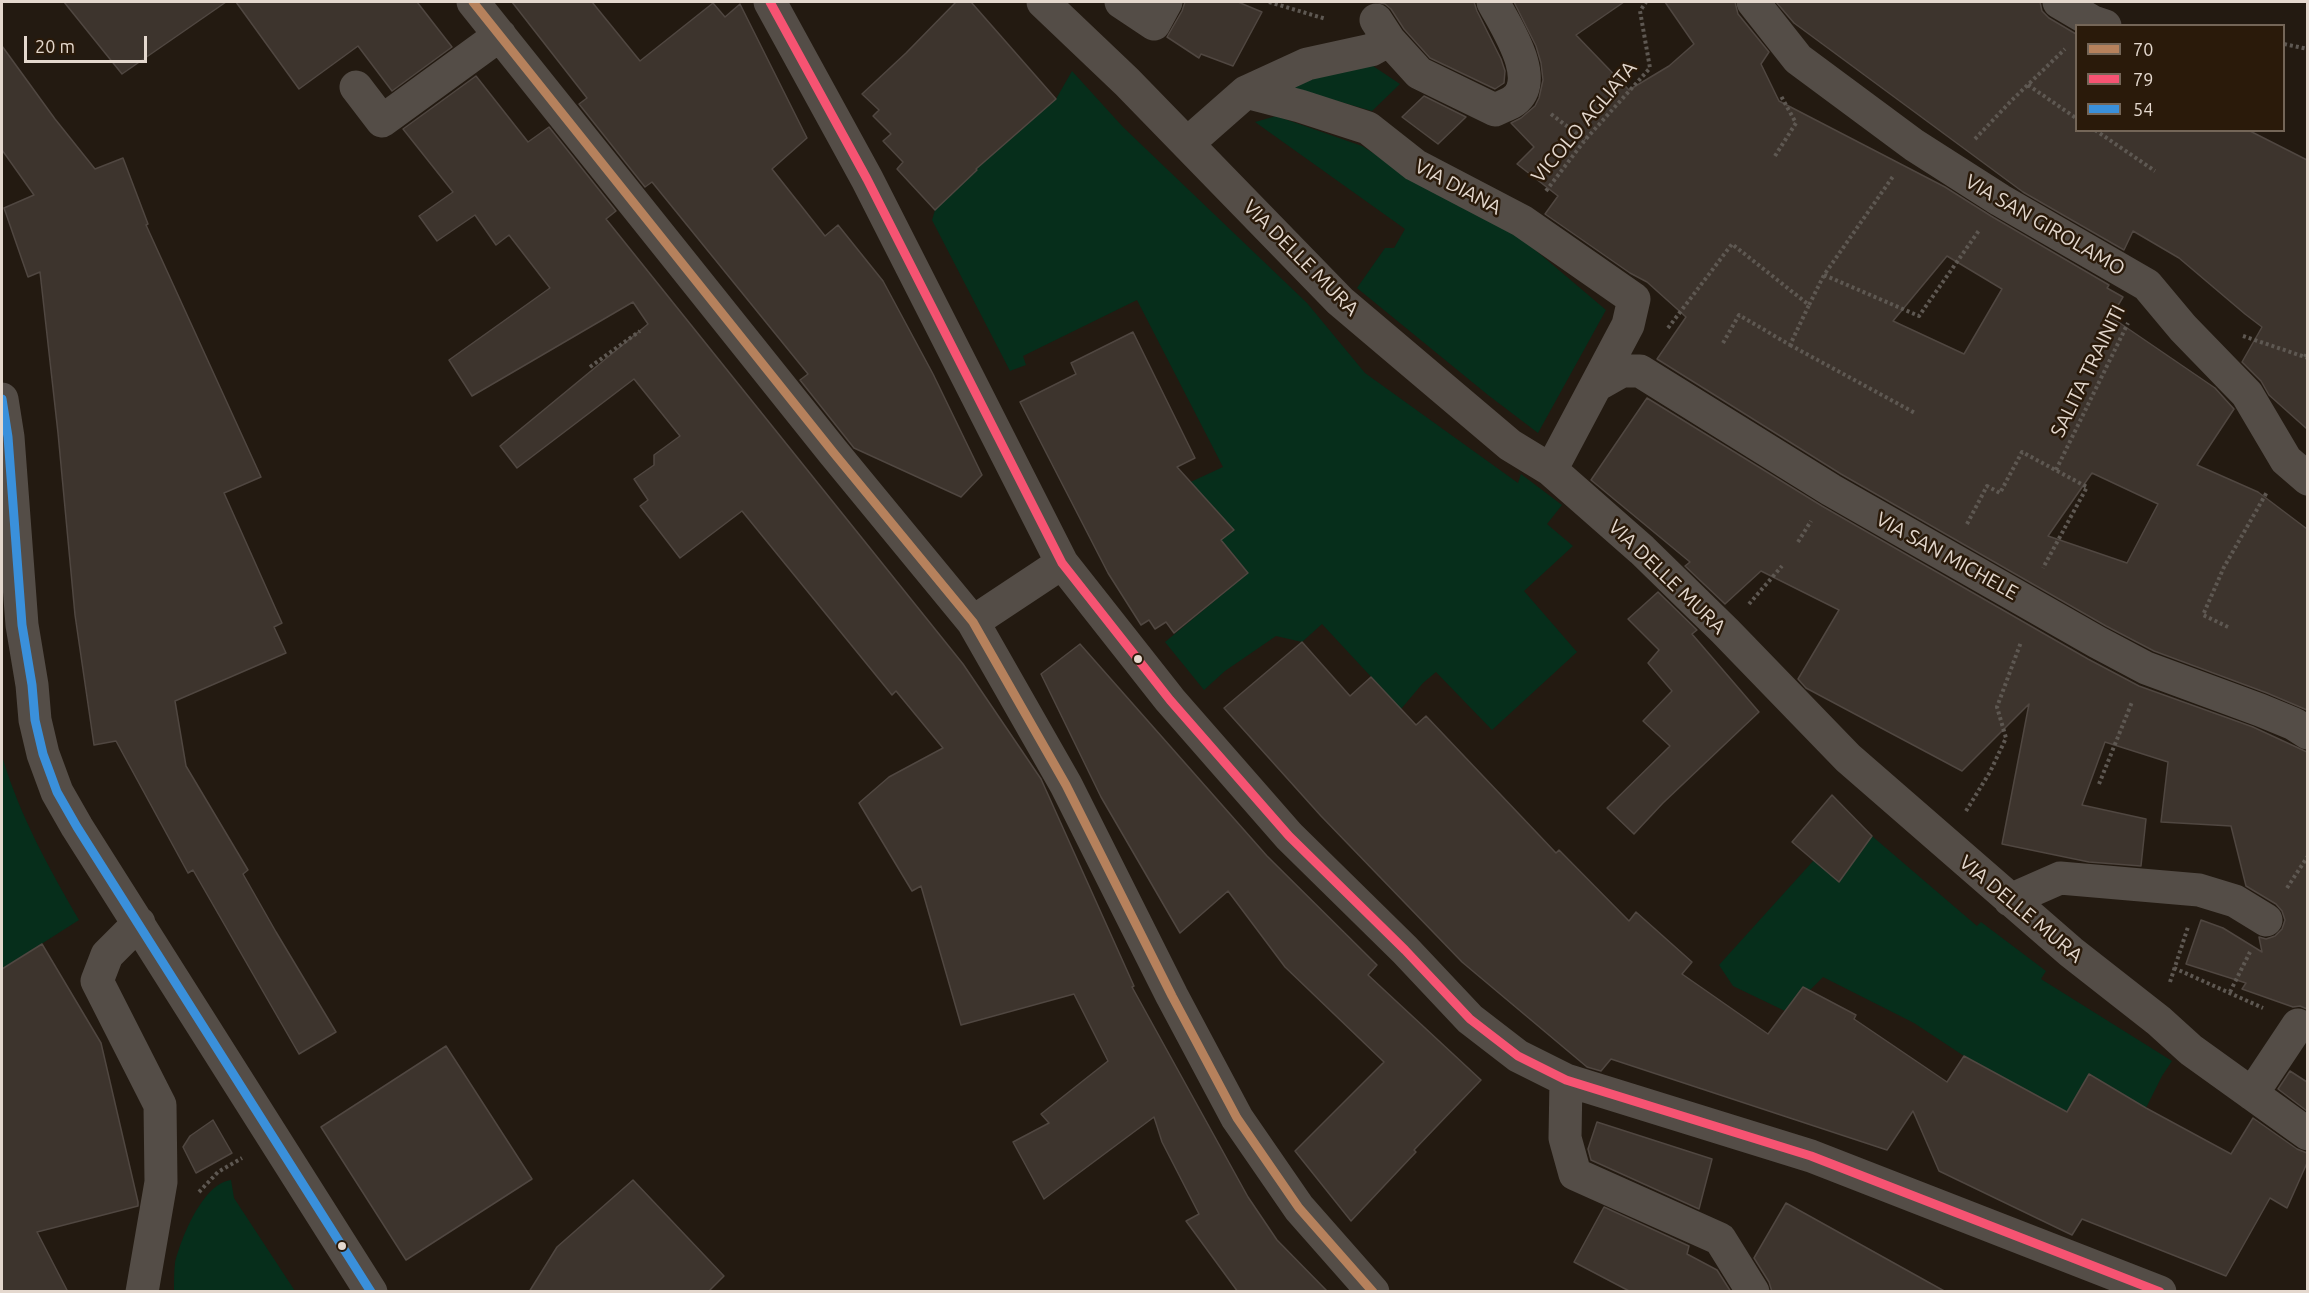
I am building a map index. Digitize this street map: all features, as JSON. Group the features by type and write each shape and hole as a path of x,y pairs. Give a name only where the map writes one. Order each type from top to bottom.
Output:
{"street":[{"path":"473,2 833,452 973,622 1066,785 1172,996 1237,1118 1299,1208 1373,1292"},
{"path":"770,2 867,179 1062,563 1170,700 1289,836 1405,950 1470,1019 1518,1056 1566,1080 1811,1156 2160,1292"},
{"name":"VIA DELLE MURA","path":"1043,2 1188,143 1340,301 1510,445 1551,470 1642,550 1725,631 1848,758 2071,952 2160,1021 2191,1050 2307,1134"},
{"path":"1121,2 1160,13"},
{"path":"1188,143 1245,92 1307,64 1371,50 1382,30 1419,73 1495,110 1514,102 1522,91 1526,71 1518,49 1493,2"},
{"name":"VIA SAN GIROLAMO","path":"1753,2 1797,59 1914,145 1948,169 2147,285 2182,328 2247,394 2297,469"},
{"path":"2059,2 2099,24"},
{"path":"356,87 382,121 500,35"},
{"name":"VIA DIANA","path":"1245,92 1300,106 1368,128 1415,165 1522,221 1635,298 1628,325 1599,384"},
{"path":"1551,470 1599,384 1622,371 1640,371"},
{"name":"VIA SAN MICHELE","path":"1640,371 1831,490 2097,642 2146,668 2260,710 2294,724 2307,733"},
{"path":"2,399 8,437 11,628 32,685 35,720 43,754 57,792 371,1292"},
{"path":"973,622 1062,563"},
{"path":"2010,900 2060,878 2199,890 2235,901 2266,920"},
{"path":"139,923 107,955 97,981 160,1105 161,1182 142,1292"},
{"path":"2252,1094 2298,1026"},
{"path":"1566,1080 1565,1138 1575,1174 1720,1239 1753,1292"}],"path":[{"path":"1269,2 1350,27 1382,30"},
{"name":"VICOLO AGLIATA","path":"1522,221 1585,140 1650,68 1640,11 1646,2"},
{"path":"2285,45 2307,49"},
{"path":"1948,169 2068,46"},
{"path":"1775,156 1796,123 1779,92 1797,59"},
{"path":"2028,85 2075,117"},
{"path":"2099,132 2155,171"},
{"path":"1790,345 1824,275 1914,145"},
{"path":"1824,275 1919,316 2000,200"},
{"path":"1640,371 1672,322 1732,244 1809,305"},
{"name":"SALITA TRAINITI","path":"2056,470 2147,285"},
{"path":"1723,343 1739,315 1916,413"},
{"path":"590,367 640,331"},
{"path":"2305,357 2307,351"},
{"path":"1945,844 1990,772 2006,738 1997,707 2030,603 2087,487 2022,452 2000,493 1987,486 1949,557"},
{"path":"2228,627 2203,615 2224,567 2297,469"},
{"path":"1725,631 1782,566"},
{"path":"2099,784 2146,668"},
{"path":"2171,980 2177,960"},
{"path":"2174,968 2230,992"},
{"path":"194,1202 198,1192 218,1172 276,1139"}],"green space":[{"path":"1373,66 1400,84 1372,111 1288,87 1344,68"},
{"path":"1072,71 1123,127 1307,303 1365,373 1518,483 1521,474 1562,505 1547,524 1573,546 1524,591 1577,652 1492,730 1436,672 1423,683 1401,709 1322,624 1302,642 1276,636 1225,671 1204,690 1165,642 1248,573 1221,540 1234,530 1182,486 1223,467 1137,300 1023,356 1026,365 1010,371 932,220 935,210 977,170 963,154 1056,99"},
{"path":"1276,116 1362,146 1396,167 1501,221 1606,310 1538,433 1357,288 1385,248 1394,248 1405,229 1255,122"},
{"path":"3,759 27,821 79,920 2,969"},
{"path":"1872,836 1977,926 1981,922 2046,971 2041,979 2172,1061 2146,1108 2090,1074 2067,1112 1964,1056 1914,1023 1823,977 1810,990 1803,987 1785,1011 1733,986 1719,965 1814,860 1839,881"},
{"path":"231,1180 234,1198 295,1291 174,1291 175,1263 182,1240 195,1213 211,1191 221,1183"}],"building":[{"path":"64,2 226,2 122,74"},
{"path":"236,2 417,2 452,47 392,91 358,46 299,89"},
{"path":"512,2 592,2 640,61 713,3 725,17 740,4 807,138 772,169 825,236 838,225 883,281 933,374 982,475 961,497 854,448 800,380 808,374 652,182 645,187 579,104 587,98"},
{"path":"956,2 971,2 1056,99 976,169 935,210 897,169 903,162 883,141 891,134 873,116 879,110 862,94"},
{"path":"1185,2 1238,2 1262,12 1233,66 1201,54 1199,58 1167,37"},
{"path":"1376,2 1474,2 1501,59 1505,71 1504,83 1495,89 1430,58 1404,29 1391,9 1385,4"},
{"path":"1514,2 1624,2 1576,35 1629,90 1669,66 1694,44 1665,2 1735,2 1738,14 1769,52 1761,64 1779,101 1945,187 2109,285 2107,288 2123,297 2111,317 2215,388 2234,409 2197,465 2258,492 2307,529 2307,710 2154,651 2106,626 1841,474 1657,359 1686,317 1647,282 1630,273 1545,214 1558,196 1517,164 1534,147 1511,123 1535,106 1539,98 1543,80 1536,46","holes":["1947,256 2002,289 1964,354 1893,321","2092,473 2158,504 2127,563 2048,536"]},
{"path":"1776,2 2040,2 2042,11 2049,18 2075,33 2075,132 2252,132 2307,160 2307,429 2269,395 2261,381 2242,362 2262,327 2179,258 2133,231 2124,250 2023,192 1794,23"},
{"path":"2,46 95,169 123,158 148,224 146,225 261,477 224,493 282,623 274,627 286,653 175,701 186,766 248,870 243,874 336,1032 299,1054 193,870 188,873 116,741 94,745 75,615 40,272 28,277 4,208 34,195 2,150"},
{"path":"476,76 528,142 549,127 616,211 606,219 963,664 1041,779 1134,986 1132,987 1248,1197 1277,1240 1328,1292 1238,1292 1186,1221 1199,1214 1162,1142 1154,1117 1044,1199 1013,1142 1049,1123 1041,1114 1108,1061 1074,994 961,1025 921,886 912,891 859,803 889,777 943,748 896,691 892,695 742,511 680,558 640,506 648,500 634,479 654,465 654,455 680,436 634,379 517,468 500,446 648,324 633,302 472,396 449,360 550,288 509,235 496,245 475,215 437,241 419,216 453,192 403,129"},
{"path":"1424,96 1466,117 1438,144 1402,117"},
{"path":"1133,332 1195,458 1177,467 1234,530 1221,540 1248,573 1174,633 1166,622 1155,629 1149,620 1141,625 1108,573 1020,402 1076,374 1071,363"},
{"path":"1647,398 1822,506 2088,659 2139,686 2253,727 2307,752 2307,1009 2300,1006 2293,1007 2242,989 2246,983 2186,964 2201,920 2223,928 2262,952 2259,937 2266,939 2275,936 2282,929 2285,920 2276,904 2246,886 2231,826 2161,822 2168,762 2105,742 2082,805 2146,819 2141,866 2089,862 2002,844 2029,704 1962,771 1806,688 1798,679 1839,610 1761,571 1725,604 1685,566 1690,562 1591,480"},
{"path":"1658,592 1697,630 1692,634 1759,712 1663,803 1634,834 1607,808 1670,746 1643,721 1672,691 1648,663 1659,650 1628,619"},
{"path":"1302,642 1350,696 1371,677 1416,725 1426,716 1556,853 1559,850 1629,921 1636,912 1692,962 1682,974 1768,1034 1803,987 1856,1015 1854,1019 1947,1082 1964,1056 2067,1112 2089,1074 2231,1154 2253,1118 2297,1149 2307,1153 2307,1163 2287,1208 2270,1198 2226,1276 2082,1219 2072,1235 1939,1171 1913,1111 1887,1150 1611,1059 1601,1071 1587,1067 1462,962 1321,816 1224,708"},
{"path":"1080,644 1267,856 1377,965 1368,975 1481,1080 1414,1150 1416,1152 1351,1221 1295,1151 1384,1062 1285,967 1228,891 1180,933 1101,797 1041,674"},
{"path":"1832,795 1872,836 1839,882 1792,842"},
{"path":"42,944 101,1043 138,1206 37,1232 68,1292 2,1292 2,969"},
{"path":"446,1046 532,1179 406,1260 321,1127"},
{"path":"2290,1071 2307,1082 2307,1111 2278,1089"},
{"path":"213,1120 232,1153 196,1173 183,1147 190,1136"},
{"path":"1597,1122 1712,1159 1699,1209 1591,1160 1588,1149"},
{"path":"633,1180 724,1276 708,1292 529,1292 557,1247"},
{"path":"1786,1203 1946,1292 1772,1292 1769,1282 1754,1258"},
{"path":"1604,1207 1689,1246 1687,1254 1717,1270 1731,1292 1631,1292 1574,1262"}],"transit line":[{"name":"70","path":"473,2 833,452 973,622 1066,785 1172,996 1237,1118 1299,1208 1373,1292"},
{"name":"79","path":"770,2 867,179 1062,563 1170,700 1289,836 1405,950 1470,1019 1518,1056 1566,1080 1811,1156 2160,1292"},
{"name":"54","path":"2,399 8,437 22,625 35,720 43,754 57,792 371,1292"}]}
